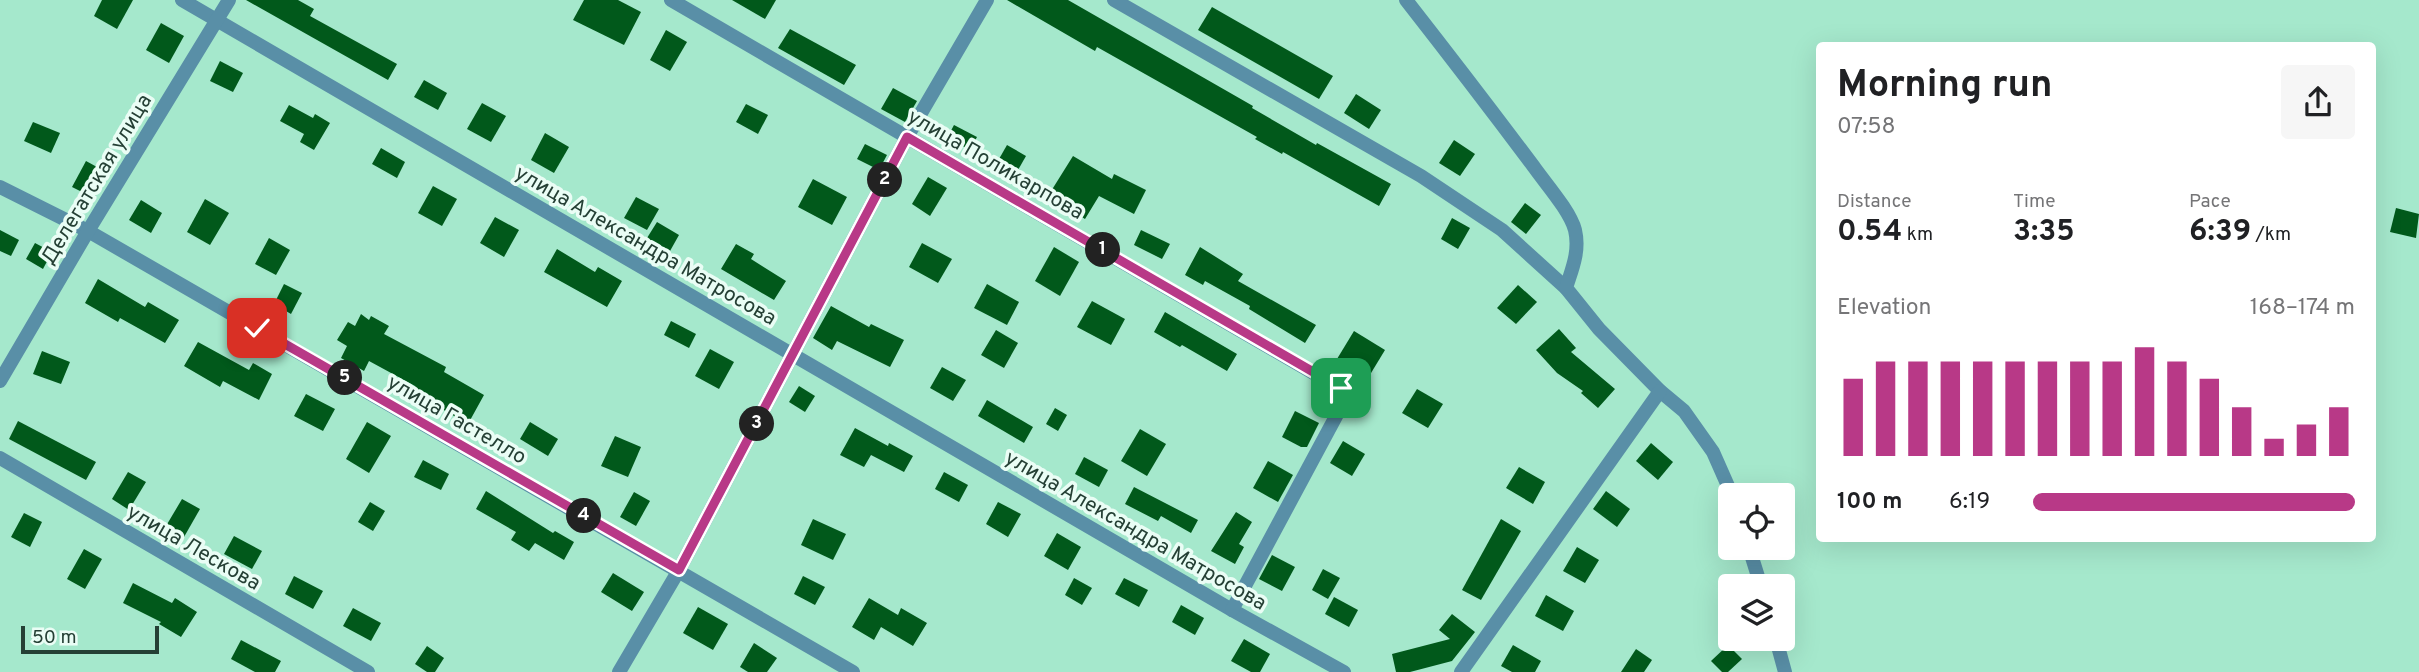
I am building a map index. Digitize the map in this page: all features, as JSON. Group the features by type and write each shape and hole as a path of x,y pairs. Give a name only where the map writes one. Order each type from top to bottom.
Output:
{"street":[{"name":"улица Александра Матросова","path":"182,0 1232,610 1344,672"},
{"name":"Делегатская улица","path":"0,381 229,0"},
{"name":"улица Поликарпова","path":"671,0 1337,385 1343,393 1341,407 1232,610"},
{"path":"619,672 679,570 907,137 987,0"},
{"path":"1114,0 1421,176 1502,230 1566,288 1599,329 1660,391 1684,411 1713,452 1727,483"},
{"path":"1406,0 1495,115 1574,226 1578,242 1566,288"},
{"name":"улица Гастелло","path":"0,187 88,231 853,672"},
{"path":"1461,672 1660,391"},
{"name":"улица Лескова","path":"0,458 368,672"},
{"path":"1779,651 1785,672"}],"building":[{"path":"102,0 133,0 117,29 94,16"},
{"path":"246,0 298,0 314,9 310,16 397,64 388,80"},
{"path":"584,0 618,0 641,12 624,45 573,20"},
{"path":"732,0 776,0 765,19"},
{"path":"1007,0 1068,0 1316,145 1317,143 1391,184 1379,206 1255,139 1257,137 1097,47 1095,51"},
{"path":"1212,7 1333,76 1319,99 1198,30"},
{"path":"161,23 184,36 169,63 146,50"},
{"path":"790,29 856,65 844,85 778,48"},
{"path":"666,30 687,42 670,71 650,60"},
{"path":"220,61 243,73 233,92 210,81"},
{"path":"424,80 447,93 438,110 414,97"},
{"path":"893,88 917,101 905,122 881,109"},
{"path":"1356,94 1381,110 1369,129 1344,113"},
{"path":"482,103 506,116 491,142 467,129"},
{"path":"746,104 768,115 758,134 736,122"},
{"path":"289,105 313,118 315,114 330,123 314,150 300,142 304,134 280,121"},
{"path":"33,122 60,133 51,153 24,141"},
{"path":"954,125 977,137 970,150 947,138"},
{"path":"545,133 569,147 554,173 531,160"},
{"path":"1454,140 1475,154 1460,176 1439,163"},
{"path":"865,144 887,155 879,170 857,159"},
{"path":"1007,145 1026,156 1014,177 995,166"},
{"path":"381,148 405,162 397,178 372,164"},
{"path":"1073,156 1112,179 1114,174 1146,190 1134,214 1099,196 1085,219 1048,196"},
{"path":"86,161 108,173 94,198 72,187"},
{"path":"928,177 947,188 930,216 912,204"},
{"path":"813,179 847,197 832,225 798,207"},
{"path":"433,186 457,199 442,226 418,213"},
{"path":"636,197 659,209 647,230 624,218"},
{"path":"205,199 229,213 210,245 187,232"},
{"path":"141,200 162,213 151,233 129,220"},
{"path":"1525,203 1541,215 1526,234 1511,222"},
{"path":"2396,208 2419,214 2416,238 2390,232"},
{"path":"495,217 519,230 504,257 480,243"},
{"path":"1452,218 1470,228 1458,249 1441,239"},
{"path":"657,222 679,235 670,251 647,238"},
{"path":"0,230 19,240 11,256 0,251"},
{"path":"1141,230 1170,244 1162,259 1134,245"},
{"path":"269,238 290,250 276,275 255,264"},
{"path":"35,243 52,252 43,269 26,259"},
{"path":"922,243 952,259 938,283 909,267"},
{"path":"736,244 754,254 751,259 786,281 774,300 721,269"},
{"path":"1054,247 1079,262 1060,296 1035,281"},
{"path":"1200,247 1243,274 1238,281 1316,325 1305,343 1249,309 1250,306 1205,281 1203,285 1185,275"},
{"path":"557,249 595,272 598,267 622,281 607,307 544,272"},
{"path":"98,279 145,307 148,302 179,320 165,343 120,318 118,322 85,303"},
{"path":"284,284 302,293 291,314 274,304"},
{"path":"987,284 1019,302 1007,325 974,308"},
{"path":"1518,285 1537,302 1516,324 1497,308"},
{"path":"1092,301 1125,319 1111,345 1077,327"},
{"path":"831,306 869,327 871,324 904,340 890,367 837,341 832,350 813,338"},
{"path":"1165,312 1237,354 1227,371 1154,332"},
{"path":"361,314 369,320 371,316 389,326 384,334 446,367 444,372 484,395 468,424 428,401 425,406 409,398 415,386 369,361 364,371 341,358 347,346 337,340 348,322 355,326"},
{"path":"671,321 696,334 689,348 664,335"},
{"path":"1559,329 1576,348 1571,352 1615,389 1598,408 1581,393 1583,391 1557,373 1536,350"},
{"path":"996,330 1018,343 1004,368 981,355"},
{"path":"1354,331 1385,350 1368,378 1337,359"},
{"path":"198,342 249,370 253,363 272,374 259,400 223,381 220,387 184,366"},
{"path":"710,349 734,362 719,389 695,376"},
{"path":"42,351 70,362 61,384 33,374"},
{"path":"942,367 966,380 953,401 930,388"},
{"path":"799,386 815,396 805,412 789,402"},
{"path":"1417,389 1443,404 1428,428 1402,413"},
{"path":"306,394 335,409 323,431 294,416"},
{"path":"987,400 1033,427 1024,443 978,416"},
{"path":"1055,408 1067,415 1058,431 1046,424"},
{"path":"1295,411 1319,423 1307,447 1301,447 1282,437"},
{"path":"18,421 96,462 86,480 9,439"},
{"path":"367,422 391,436 369,473 346,459"},
{"path":"530,422 558,439 548,456 520,439"},
{"path":"855,428 913,456 904,472 871,455 864,467 840,455"},
{"path":"1140,429 1166,444 1147,476 1121,461"},
{"path":"615,436 641,447 628,477 601,466"},
{"path":"1343,441 1365,454 1352,476 1330,463"},
{"path":"1651,443 1673,462 1658,480 1636,461"},
{"path":"1084,457 1108,470 1099,487 1075,474"},
{"path":"423,460 449,474 441,490 414,477"},
{"path":"1268,461 1293,475 1278,502 1253,488"},
{"path":"1519,467 1545,482 1533,504 1506,488"},
{"path":"128,472 146,482 129,510 112,499"},
{"path":"944,472 968,485 959,502 935,489"},
{"path":"1134,487 1198,520 1191,533 1161,516 1158,521 1125,504"},
{"path":"486,491 553,533 555,531 574,542 564,560 535,543 529,551 511,540 516,532 476,509"},
{"path":"1606,491 1630,509 1617,527 1593,509"},
{"path":"634,492 650,501 636,526 620,517"},
{"path":"182,499 200,509 184,537 166,526"},
{"path":"370,502 385,511 373,531 358,522"},
{"path":"998,502 1021,514 1008,537 986,524"},
{"path":"1236,512 1252,522 1239,544 1244,547 1235,564 1211,551"},
{"path":"24,513 42,522 30,547 11,537"},
{"path":"813,519 846,534 833,560 801,545"},
{"path":"1501,519 1521,531 1481,600 1462,590"},
{"path":"1057,533 1081,547 1068,570 1044,556"},
{"path":"234,536 262,551 252,569 224,554"},
{"path":"1577,547 1599,560 1585,583 1563,571"},
{"path":"84,549 102,559 85,589 67,579"},
{"path":"1272,555 1295,567 1282,591 1259,579"},
{"path":"1323,569 1340,578 1328,599 1312,590"},
{"path":"613,573 644,592 632,611 601,592"},
{"path":"294,576 323,591 313,609 285,594"},
{"path":"803,576 825,587 815,605 794,594"},
{"path":"1074,578 1092,588 1082,605 1065,595"},
{"path":"1124,578 1148,590 1139,607 1115,594"},
{"path":"133,583 172,603 175,598 197,612 181,637 159,624 161,622 123,603"},
{"path":"1546,595 1574,611 1563,631 1535,616"},
{"path":"1334,597 1358,610 1349,627 1325,614"},
{"path":"869,598 898,615 901,608 927,623 913,646 881,627 874,640 852,627"},
{"path":"1181,605 1204,618 1195,635 1172,622"},
{"path":"698,607 728,624 713,650 683,633"},
{"path":"353,608 381,623 371,641 343,626"},
{"path":"1452,614 1475,632 1452,661 1410,672 1396,672 1392,654 1450,639 1439,630"},
{"path":"1244,639 1270,654 1260,672 1251,672 1231,661"},
{"path":"241,640 281,661 275,672 255,672 231,659"},
{"path":"754,643 777,658 767,672 748,672 740,667"},
{"path":"1513,645 1541,661 1535,672 1512,672 1501,666"},
{"path":"427,646 444,658 435,672 427,672 415,664"},
{"path":"1636,649 1652,660 1644,672 1621,672"},
{"path":"1722,651 1734,651 1742,659 1728,672 1722,672 1711,661"}],"route":[{"path":"257,328 679,570 907,137 1341,388"}]}
